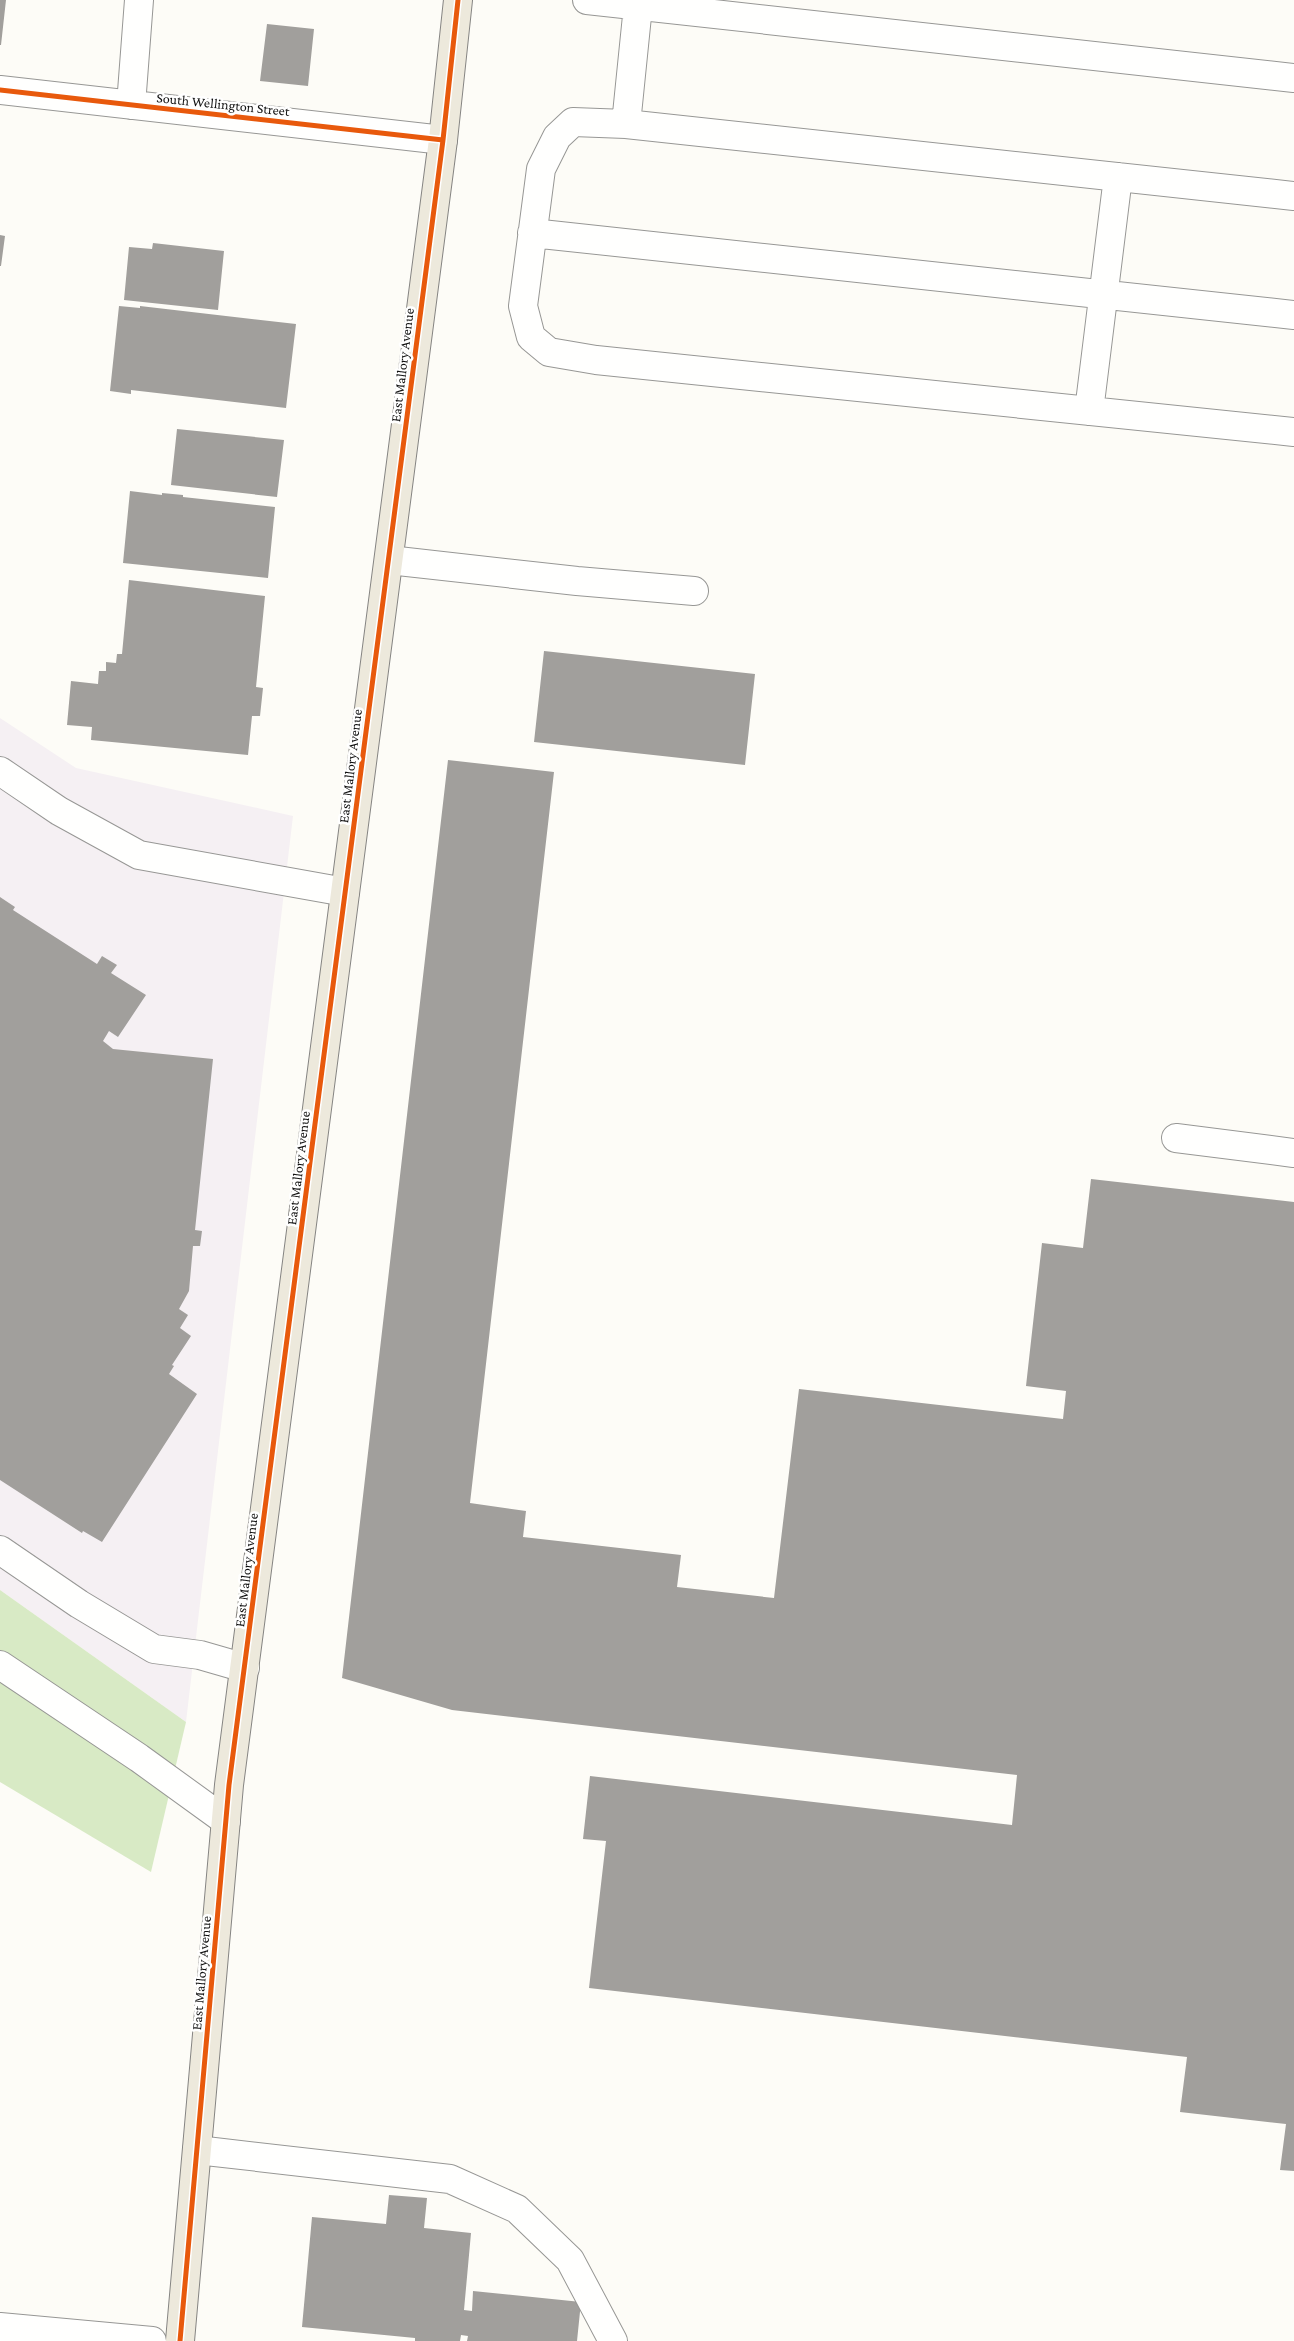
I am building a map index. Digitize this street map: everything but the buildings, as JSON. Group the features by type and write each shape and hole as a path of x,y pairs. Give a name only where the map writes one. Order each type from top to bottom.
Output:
{"main road":[{"name":"East Mallory Avenue","path":"180,2341 226,1821 244,1668 443,140 458,0"}],"street":[{"path":"131,105 140,0"},
{"path":"586,0 1294,78"},
{"path":"626,124 638,6"},
{"name":"South Wellington Street","path":"0,90 443,140"},
{"path":"1294,196 626,124 573,122 557,137 541,169 523,306 531,337 549,352 606,361 1294,432"},
{"path":"1089,411 1118,177"},
{"path":"532,233 1294,315"},
{"path":"388,560 577,581 694,591"},
{"path":"0,771 59,811 139,855 345,892"},
{"path":"1176,1138 1294,1153"},
{"path":"0,1550 79,1604 154,1649 200,1655 244,1668"},
{"path":"0,1665 131,1753 226,1821"},
{"path":"197,2150 450,2179 517,2209 570,2260 613,2341"},
{"path":"0,2326 152,2341"}],"shaded area":[{"path":"0,718 76,768 293,816 186,1722 0,1590"}],"green space":[{"path":"0,1590 186,1722 151,1872 0,1782"}],"cycle path":[{"path":"180,2341 229,1785 443,140 458,0"},
{"path":"0,90 443,140"}]}
